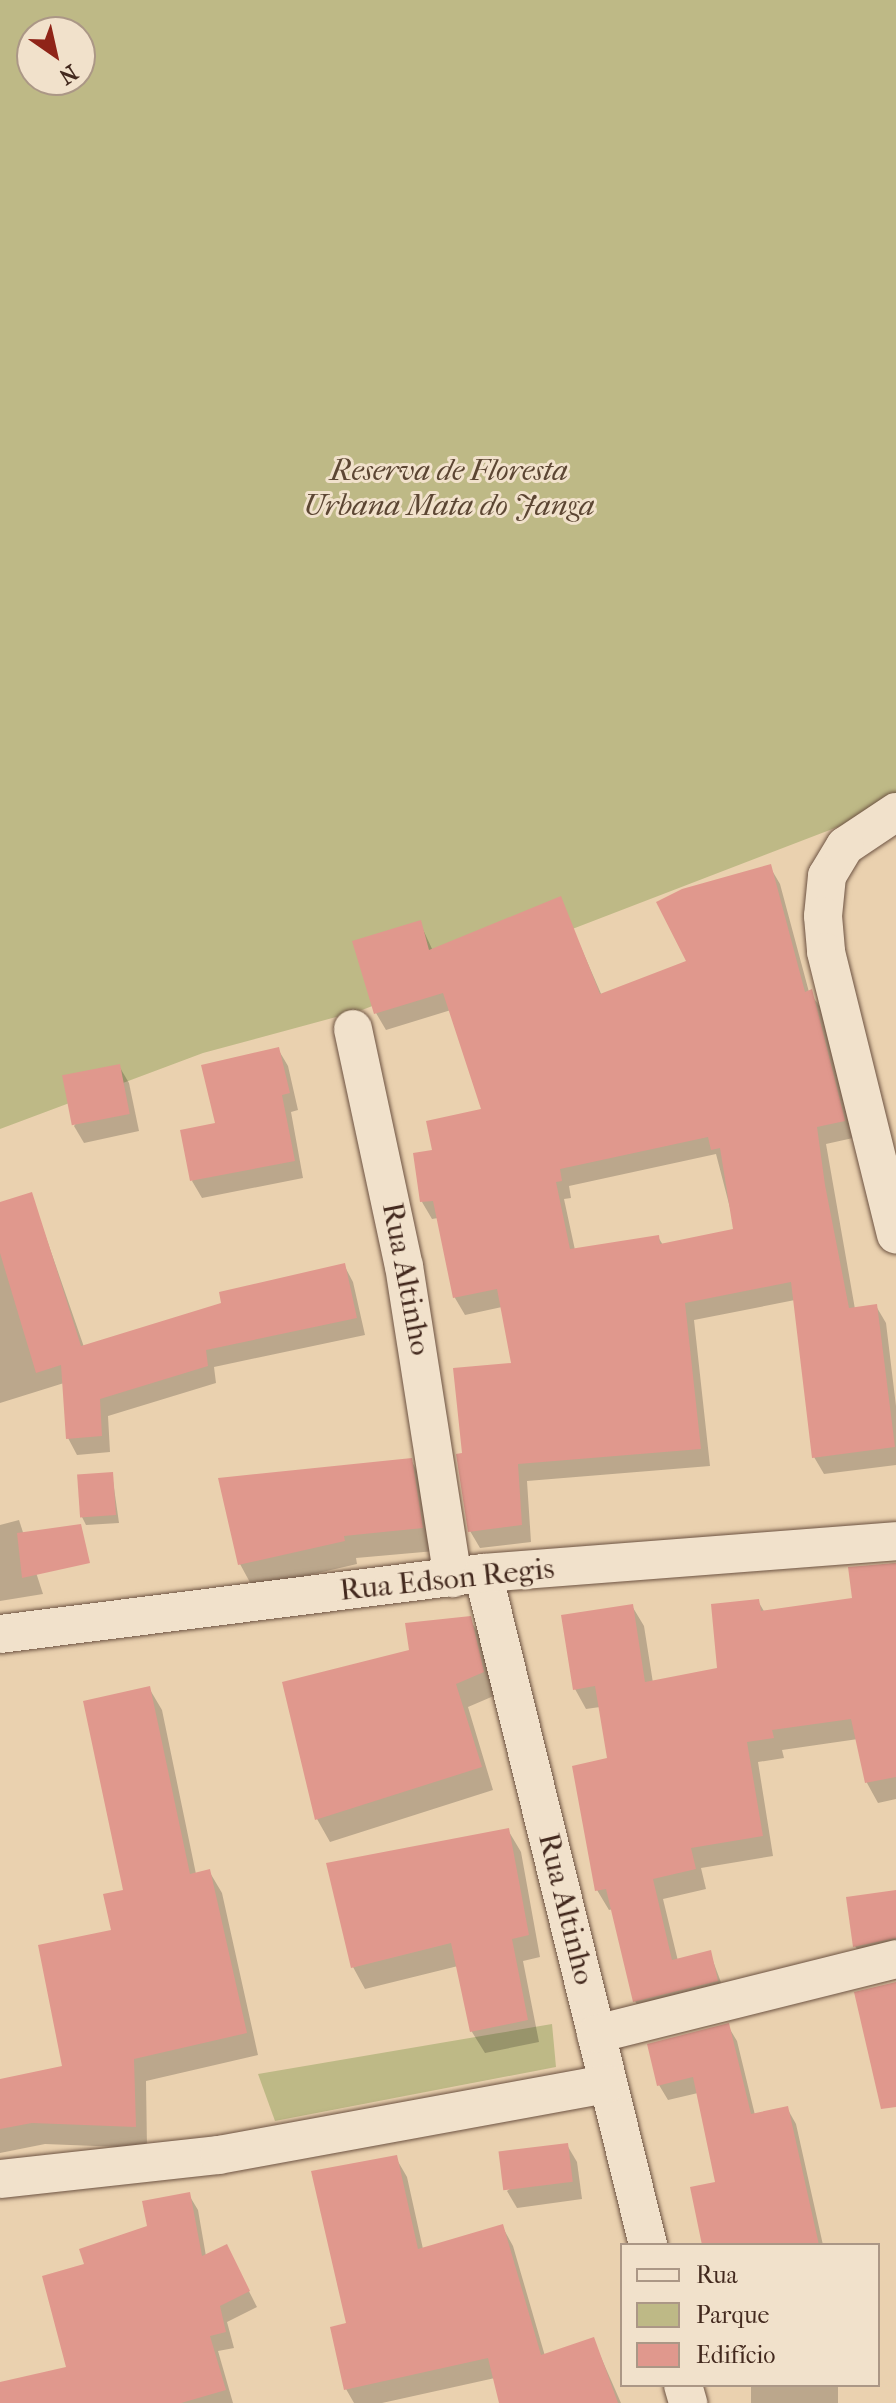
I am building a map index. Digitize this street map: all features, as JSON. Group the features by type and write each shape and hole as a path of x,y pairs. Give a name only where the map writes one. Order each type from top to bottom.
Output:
{"street":[{"path":"896,812 845,846 827,876 826,952 896,1234"},
{"name":"Rua Altinho","path":"353,1029 468,1576 596,2034 647,2243"},
{"name":"Rua Edson Regis","path":"0,1634 468,1576 896,1541"},
{"path":"596,2034 896,1959"},
{"path":"0,2179 219,2155 607,2084"}],"green space":[{"name":"Reserva de Floresta Urbana Mata do Janga","path":"0,0 896,0 896,797 848,823 362,1010 203,1053 0,1129"},
{"path":"552,2024 556,2067 275,2121 258,2074"}],"building":[{"path":"771,864 805,992 812,989 845,1121 817,1127 825,1185 849,1308 877,1304 895,1447 812,1458 791,1282 685,1303 701,1449 518,1464 522,1525 468,1532 456,1454 462,1453 453,1368 511,1363 497,1289 453,1298 433,1201 420,1202 413,1153 432,1150 426,1121 481,1109 443,993 374,1014 352,941 421,920 429,950 561,896 600,994 686,961 656,902 682,889","holes":["708,1137 711,1150 720,1148 733,1229 660,1244 659,1235 570,1249 556,1182 562,1181 560,1169"]},
{"path":"279,1047 290,1093 282,1095 295,1161 190,1181 180,1130 215,1123 201,1065"},
{"path":"120,1064 130,1114 72,1125 62,1075"},
{"path":"32,1192 81,1346 221,1303 219,1292 345,1263 357,1318 206,1350 208,1366 100,1399 102,1436 66,1439 61,1365 36,1373 0,1253 0,1202"},
{"path":"412,1458 423,1528 344,1536 345,1541 238,1565 218,1478"},
{"path":"113,1472 116,1515 80,1517 77,1475"},
{"path":"81,1524 90,1563 22,1578 17,1533"},
{"path":"896,1563 896,1777 865,1783 851,1719 772,1730 774,1738 747,1742 763,1836 691,1848 696,1869 653,1879 672,1960 711,1950 718,1981 633,2002 606,1889 595,1891 572,1766 607,1758 595,1686 573,1690 561,1615 633,1604 645,1682 717,1668 711,1604 759,1599 761,1611 852,1598 848,1567"},
{"path":"471,1616 484,1672 456,1684 482,1767 315,1820 282,1682 409,1650 405,1623"},
{"path":"150,1686 190,1874 210,1869 247,2033 134,2059 136,2127 32,2123 0,2129 0,2079 62,2066 38,1945 111,1930 103,1894 123,1890 83,1701"},
{"path":"509,1828 529,1935 512,1939 528,2020 470,2032 451,1943 351,1968 326,1863"},
{"path":"896,1890 896,1938 853,1947 846,1897"},
{"path":"896,1982 896,2107 881,2109 854,1992"},
{"path":"729,2023 751,2114 788,2106 819,2243 702,2243 690,2187 715,2182 693,2077 657,2086 647,2044"},
{"path":"568,2143 573,2182 503,2190 499,2152"},
{"path":"397,2155 418,2249 503,2224 541,2355 594,2337 618,2403 499,2403 488,2358 344,2390 330,2327 346,2323 311,2171"},
{"path":"190,2192 202,2256 227,2244 250,2291 220,2306 226,2332 210,2336 226,2390 181,2403 0,2403 0,2382 66,2367 42,2276 84,2264 79,2249 147,2226 142,2201"}]}
